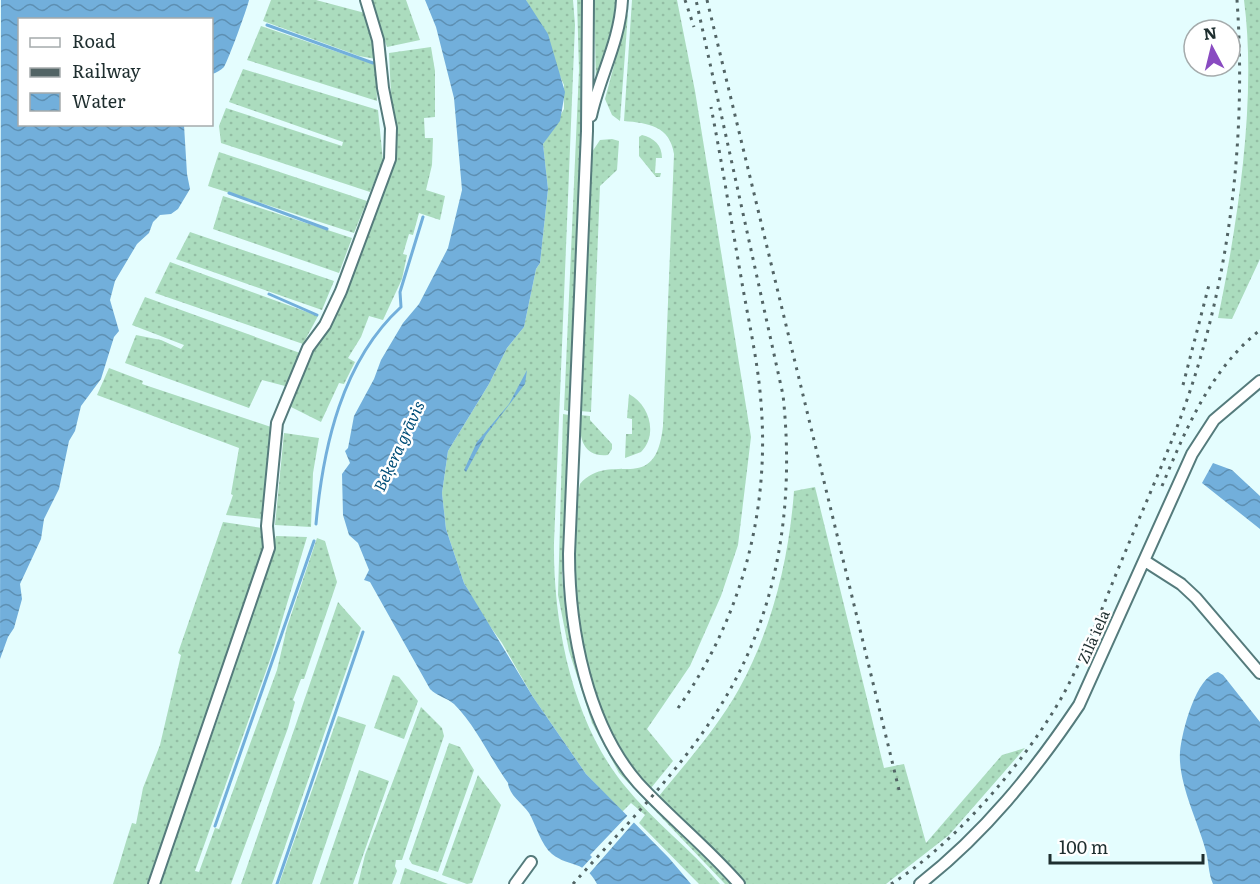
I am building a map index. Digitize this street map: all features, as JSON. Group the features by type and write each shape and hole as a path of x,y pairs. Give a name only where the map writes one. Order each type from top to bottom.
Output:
{"street":[{"path":"154,884 269,548 267,525 277,423 308,348 325,325 341,291 343,279 390,159 391,128 383,88 378,40 366,0"},
{"path":"588,0 587,131 569,554 570,594 574,624 599,717 621,760 639,783 739,884"},
{"path":"587,131 616,31 622,0"},
{"name":"Zilā iela","path":"920,884 986,824 1015,793 1079,705 1192,454 1214,420 1260,381"},
{"path":"1145,561 1181,584 1196,598 1260,673"},
{"path":"514,884 531,862"}],"green space":[{"path":"271,0 316,0 365,13 373,38 376,59 359,56 263,21"},
{"path":"370,0 406,0 420,40 387,47"},
{"path":"526,0 573,0 575,25 554,543 557,606 569,670 591,731 606,760 635,798 720,884 699,884 639,823 645,815 631,803 622,812 586,774 533,697 464,583 446,529 442,493 448,451 489,384 507,348 524,327 536,269 540,263 548,189 543,144 564,109 564,85"},
{"path":"577,0 582,0 585,36 569,411 564,410 579,70"},
{"path":"594,0 617,0 614,19 596,82"},
{"path":"632,0 677,0 695,91 751,437 738,545 721,596 690,666 647,729 673,761 651,788 630,762 599,702 581,636 575,567 576,515 580,484 592,474 605,470 642,467 651,461 658,448 663,426 674,154 668,137 663,132 649,125 624,121"},
{"path":"1244,0 1260,0 1260,259 1232,319 1218,318 1238,201 1247,118 1247,38"},
{"path":"628,13 620,121 612,115 605,99"},
{"path":"261,26 376,65 377,101 247,60"},
{"path":"431,47 435,71 435,117 424,118 425,138 433,138 432,165 426,190 445,196 440,220 419,213 413,235 409,234 403,254 407,255 402,279 383,320 369,316 361,337 348,358 355,362 344,384 339,383 321,422 289,406 360,249 394,159 389,53"},
{"path":"243,69 378,110 383,161 370,192 221,143 219,126 226,108 342,146 343,142 229,102"},
{"path":"642,135 654,140 661,149 662,158 656,158 655,173 661,173 660,177 656,177 639,156 639,137"},
{"path":"600,140 619,141 617,170 600,186 591,412 580,411 592,152"},
{"path":"219,152 367,201 354,233 208,186"},
{"path":"223,196 352,238 339,273 213,229"},
{"path":"190,232 334,281 322,310 176,259"},
{"path":"170,262 318,316 303,344 155,293"},
{"path":"145,297 300,353 285,386 262,380 249,408 125,363 136,335 161,340 181,349 184,345 132,325"},
{"path":"109,368 143,381 142,384 271,427 262,519 226,515 233,495 231,494 239,448 97,395"},
{"path":"629,394 642,405 647,413 650,429 646,445 641,452 625,458 626,434 632,434 632,419 627,418"},
{"path":"563,414 569,415 562,575 564,599 573,652 588,704 610,752 624,773 662,816 731,884 725,884 619,773 592,723 569,651 558,595"},
{"path":"580,415 590,416 590,420 612,444 608,455 592,453 583,444"},
{"path":"284,433 319,438 313,473 311,527 275,525"},
{"path":"815,487 884,768 904,764 926,843 1002,755 1025,748 949,835 886,884 746,884 659,796 721,717 751,666 777,593 788,542 794,491"},
{"path":"223,522 262,528 265,536 263,550 147,884 113,884 132,823 136,824 143,788 160,745 181,655 178,653"},
{"path":"276,536 307,537 271,657 195,871 199,872 215,828 219,829 277,670 287,627 317,538 325,541 337,582 304,679 301,679 293,700 295,702 288,728 231,884 159,884 222,707"},
{"path":"338,602 361,628 272,884 241,884"},
{"path":"393,675 399,677 418,701 404,739 374,728"},
{"path":"421,707 442,728 444,736 402,860 396,860 397,871 392,884 358,884 365,855"},
{"path":"338,716 366,725 312,884 279,884"},
{"path":"449,743 460,747 474,770 438,872 412,864 409,859"},
{"path":"359,770 389,781 353,884 320,884"},
{"path":"478,775 501,805 472,883 467,884 442,875"},
{"path":"405,868 448,884 400,884"}],"water":[{"path":"1,0 249,0 226,63 224,67 213,74 213,18 18,18 18,126 184,126 190,189 178,209 171,214 160,215 153,222 149,233 137,244 115,281 110,300 119,331 114,337 101,379 81,406 75,431 69,441 59,489 44,519 41,539 20,584 22,599 14,628 0,659"},
{"name":"Beķera grāvis","path":"425,0 526,0 548,34 565,92 560,121 543,144 548,189 540,263 536,269 524,327 507,348 489,384 448,451 442,493 446,529 464,583 533,697 586,774 669,858 691,884 597,884 587,871 559,858 548,850 529,813 516,799 469,722 454,704 430,689 370,582 364,580 369,570 358,543 349,535 343,515 342,474 350,463 345,451 348,448 354,416 374,379 381,360 403,323 419,304 448,248 462,190 454,98 436,27"},
{"path":"527,370 525,384 486,435 466,472 464,470 477,442 509,404"},
{"path":"1213,463 1232,470 1260,496 1260,529 1202,483"},
{"path":"1218,672 1223,675 1260,722 1260,884 1213,884 1205,848 1182,776 1180,752 1192,706 1203,683"}],"pier":[{"path":"629,814 636,820 588,875 581,869 592,857 590,855"}],"waterway":[{"path":"267,25 373,63"},
{"path":"229,193 327,229"},
{"path":"316,524 324,465 339,407 364,353 401,307 400,292 423,217"},
{"path":"269,294 317,315"},
{"path":"215,826 314,541"},
{"path":"277,884 363,632"}],"railway":[{"path":"685,0 694,27"},
{"path":"573,884 684,758 716,713 737,676 768,600 783,520 786,478 783,395 696,0"},
{"path":"707,0 900,794"},
{"path":"891,884 940,847 964,824 1009,773 1048,720 1088,644 1177,428 1206,338 1217,291 1233,195 1239,97 1237,0"},
{"path":"678,708 719,638 734,601 746,563 761,484 763,444 758,372 711,107"},
{"path":"1183,385 1210,281"},
{"path":"1162,486 1190,422 1213,382 1242,346 1260,330"}]}
